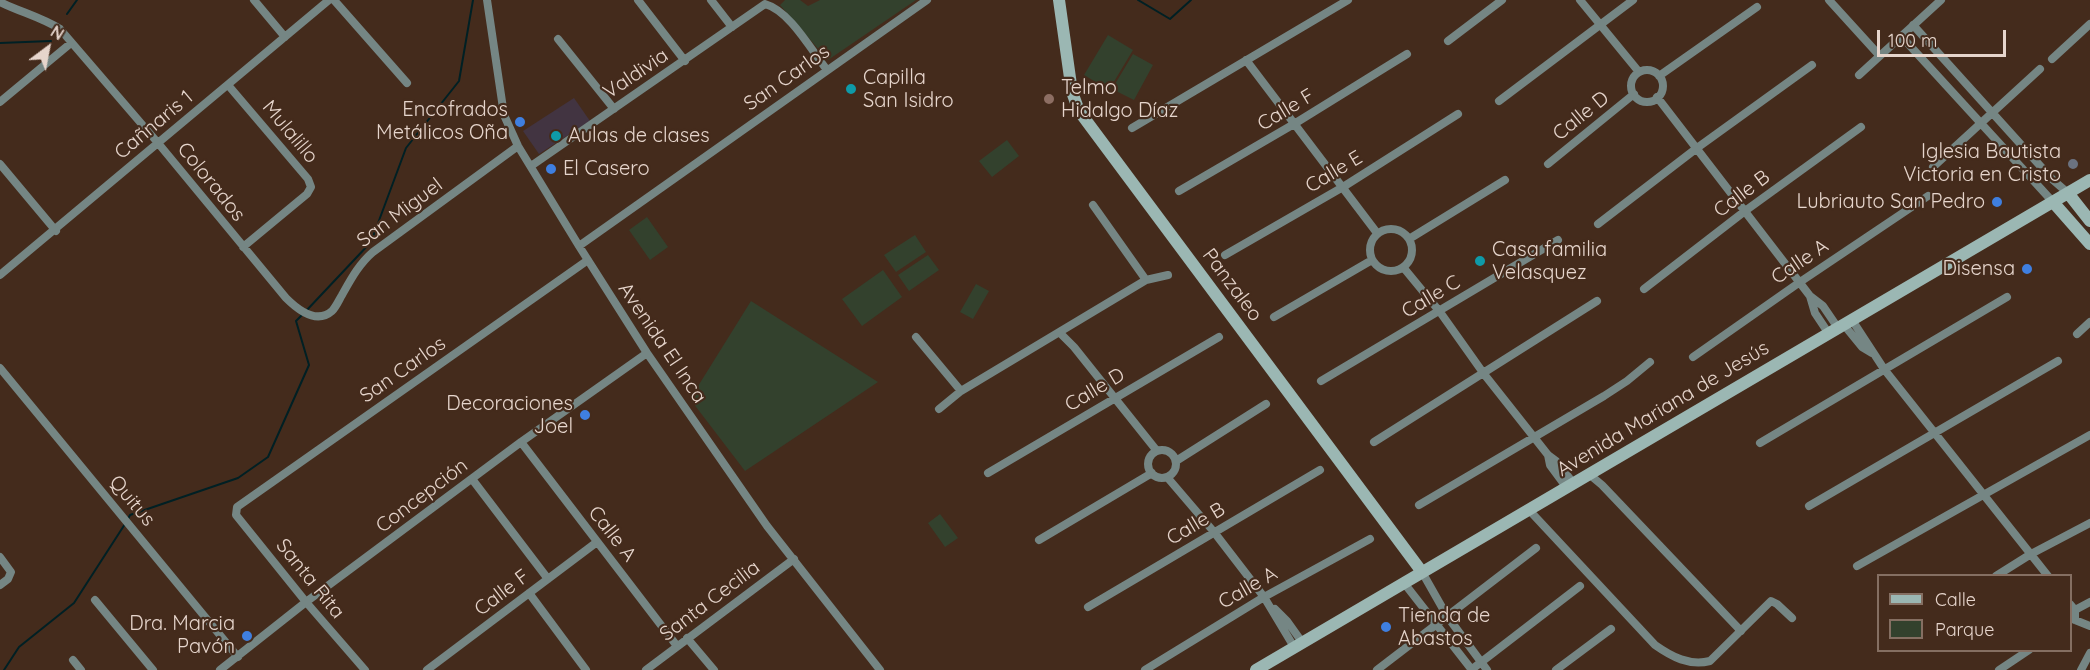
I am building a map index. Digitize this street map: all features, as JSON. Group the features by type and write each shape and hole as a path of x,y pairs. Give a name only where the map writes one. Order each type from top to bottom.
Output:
{"street":[{"path":"254,0 285,37"},
{"name":"Cañnaris 1","path":"0,275 56,231 329,0"},
{"path":"334,0 407,83"},
{"name":"Avenida El Inca","path":"487,0 504,115 518,146 647,353 767,526 880,670"},
{"path":"638,0 685,61"},
{"path":"711,0 732,27"},
{"name":"San Carlos","path":"579,246 927,0"},
{"name":"Panzaleo","path":"1059,0 1072,92 1079,111 1422,572"},
{"path":"1132,128 1348,0"},
{"path":"1448,41 1502,0"},
{"path":"1580,0 1639,72"},
{"path":"1499,101 1633,0"},
{"path":"1829,0 1879,55"},
{"path":"1859,75 1939,0"},
{"name":"Colorados","path":"0,2 19,12 47,20 60,28 159,143 286,298"},
{"name":"Valdivia","path":"531,166 685,61 765,3 779,10 791,22 827,70"},
{"path":"1659,76 1757,7"},
{"path":"2052,59 2090,24"},
{"path":"1913,25 2053,180 2068,193 2090,220"},
{"path":"1901,36 2090,244"},
{"path":"558,39 614,109"},
{"path":"0,102 71,43"},
{"name":"Calle F","path":"1179,190 1294,124 1407,54"},
{"path":"1245,60 1377,233"},
{"path":"1598,224 1697,148 1812,65"},
{"path":"1933,166 2040,69"},
{"path":"1647,70 1659,76 1662,89 1658,97 1645,101 1634,94 1631,85 1635,75 1639,72 1647,70"},
{"name":"Mulalillo","path":"228,85 308,179 311,187 307,194 243,247"},
{"name":"Calle D","path":"1548,164 1634,94"},
{"path":"1658,97 1810,296 1821,304 1841,327 1872,353 2046,574"},
{"name":"Calle E","path":"1225,255 1343,187 1458,114"},
{"name":"Calle B","path":"1644,289 1744,211 1861,127"},
{"name":"San Miguel","path":"286,298 298,310 308,315 321,315 333,310 360,265 373,252 518,146"},
{"path":"0,164 56,231"},
{"path":"1409,239 1505,180"},
{"name":"Avenida Mariana de Jesús","path":"1256,670 2090,180"},
{"name":"Calle A","path":"1693,357 1928,196"},
{"path":"1093,205 1146,280"},
{"path":"1386,229 1399,230 1409,239 1412,251 1408,263 1403,267 1386,271 1380,269 1372,260 1370,245 1377,233 1386,229"},
{"name":"Calle C","path":"1321,381 1558,240"},
{"name":"San Carlos","path":"237,507 588,260"},
{"path":"1274,317 1372,260"},
{"path":"1403,267 1440,312 1484,374 1556,461 1571,486"},
{"path":"939,409 961,391 1146,280 1168,276"},
{"path":"1760,443 2007,297"},
{"path":"1374,442 1598,301"},
{"path":"2077,334 2090,322"},
{"path":"1060,333 1074,347 1156,451 1169,452 1176,461 1175,469 1167,477 1159,477 1152,473 1149,461 1156,451"},
{"name":"Calle D","path":"988,473 1219,337"},
{"path":"916,338 961,391"},
{"name":"Concepción","path":"220,670 306,602 521,442 647,353"},
{"path":"1809,506 2058,361"},
{"path":"1419,505 1627,381 1650,362"},
{"name":"Quitus","path":"0,368 238,657"},
{"path":"1176,461 1266,404"},
{"path":"1857,566 2090,435"},
{"name":"Calle A","path":"521,442 678,646"},
{"name":"Calle B","path":"1089,607 1320,470"},
{"path":"1039,540 1152,473"},
{"path":"1590,475 1741,631"},
{"path":"1167,477 1214,532 1264,597 1287,621 1298,645"},
{"path":"472,479 548,579"},
{"name":"Santa Rita","path":"237,507 236,515 306,602 365,670"},
{"path":"1529,510 1655,645 1670,656 1700,663 1710,660 1771,602 1777,604 1792,618"},
{"path":"1999,574 2031,554 2090,523"},
{"name":"Calle A","path":"1145,670 1264,597 1370,538"},
{"name":"Calle F","path":"427,670 597,543"},
{"path":"1377,670 1536,548"},
{"path":"0,557 11,572 8,579 0,585"},
{"name":"Santa Cecilia","path":"646,670 794,559"},
{"path":"1422,572 1447,616 1487,670"},
{"path":"1404,583 1471,670 1580,586"},
{"path":"529,593 586,670"},
{"path":"94,600 153,670"},
{"path":"2090,602 2073,607 2073,621 2090,626"},
{"path":"1556,670 1611,629"},
{"path":"687,638 714,670"},
{"path":"1999,670 2027,652"},
{"path":"2081,670 2090,652"},
{"path":"73,660 81,670"}],"shaded area":[{"path":"574,98 590,121 539,154 523,131"}],"green space":[{"path":"785,0 800,0 808,6 820,0 916,0 828,60 780,5"},
{"path":"1108,35 1133,50 1109,90 1084,75"},
{"path":"1133,54 1153,65 1134,100 1112,89"},
{"path":"1007,140 1019,156 992,177 979,161"},
{"path":"647,217 668,247 650,260 629,230"},
{"path":"915,235 926,252 896,272 884,255"},
{"path":"928,255 939,270 909,291 898,275"},
{"path":"883,270 902,297 862,326 842,299"},
{"path":"976,284 989,291 973,319 960,312"},
{"path":"751,301 878,382 745,471 690,399"},
{"path":"940,514 958,538 945,547 928,523"}],"waterway":[{"path":"67,14 77,0"},
{"path":"306,311 371,242 406,148 459,81 473,0"},
{"path":"1138,0 1170,19 1191,0"},
{"path":"0,43 51,41"},
{"path":"128,519 130,515 238,478 268,457 309,365 296,321 302,315"},
{"path":"4,670 19,647 74,603 125,524"}],"place":[{"name":"Capilla San Isidro","path":"851,89"},
{"name":"Telmo Hidalgo Díaz","path":"1049,99"},
{"name":"Encofrados Metálicos Oña","path":"520,122"},
{"name":"Aulas de clases","path":"556,136"},
{"name":"Iglesia Bautista Victoria en Cristo","path":"2073,164"},
{"name":"El Casero","path":"551,169"},
{"name":"Lubriauto San Pedro","path":"1997,202"},
{"name":"Casa familia Velasquez","path":"1480,261"},
{"name":"Disensa","path":"2027,269"},
{"name":"Decoraciones Joel","path":"585,415"},
{"name":"Tienda de Abastos","path":"1386,627"},
{"name":"Dra. Marcia Pavón","path":"247,636"}]}
